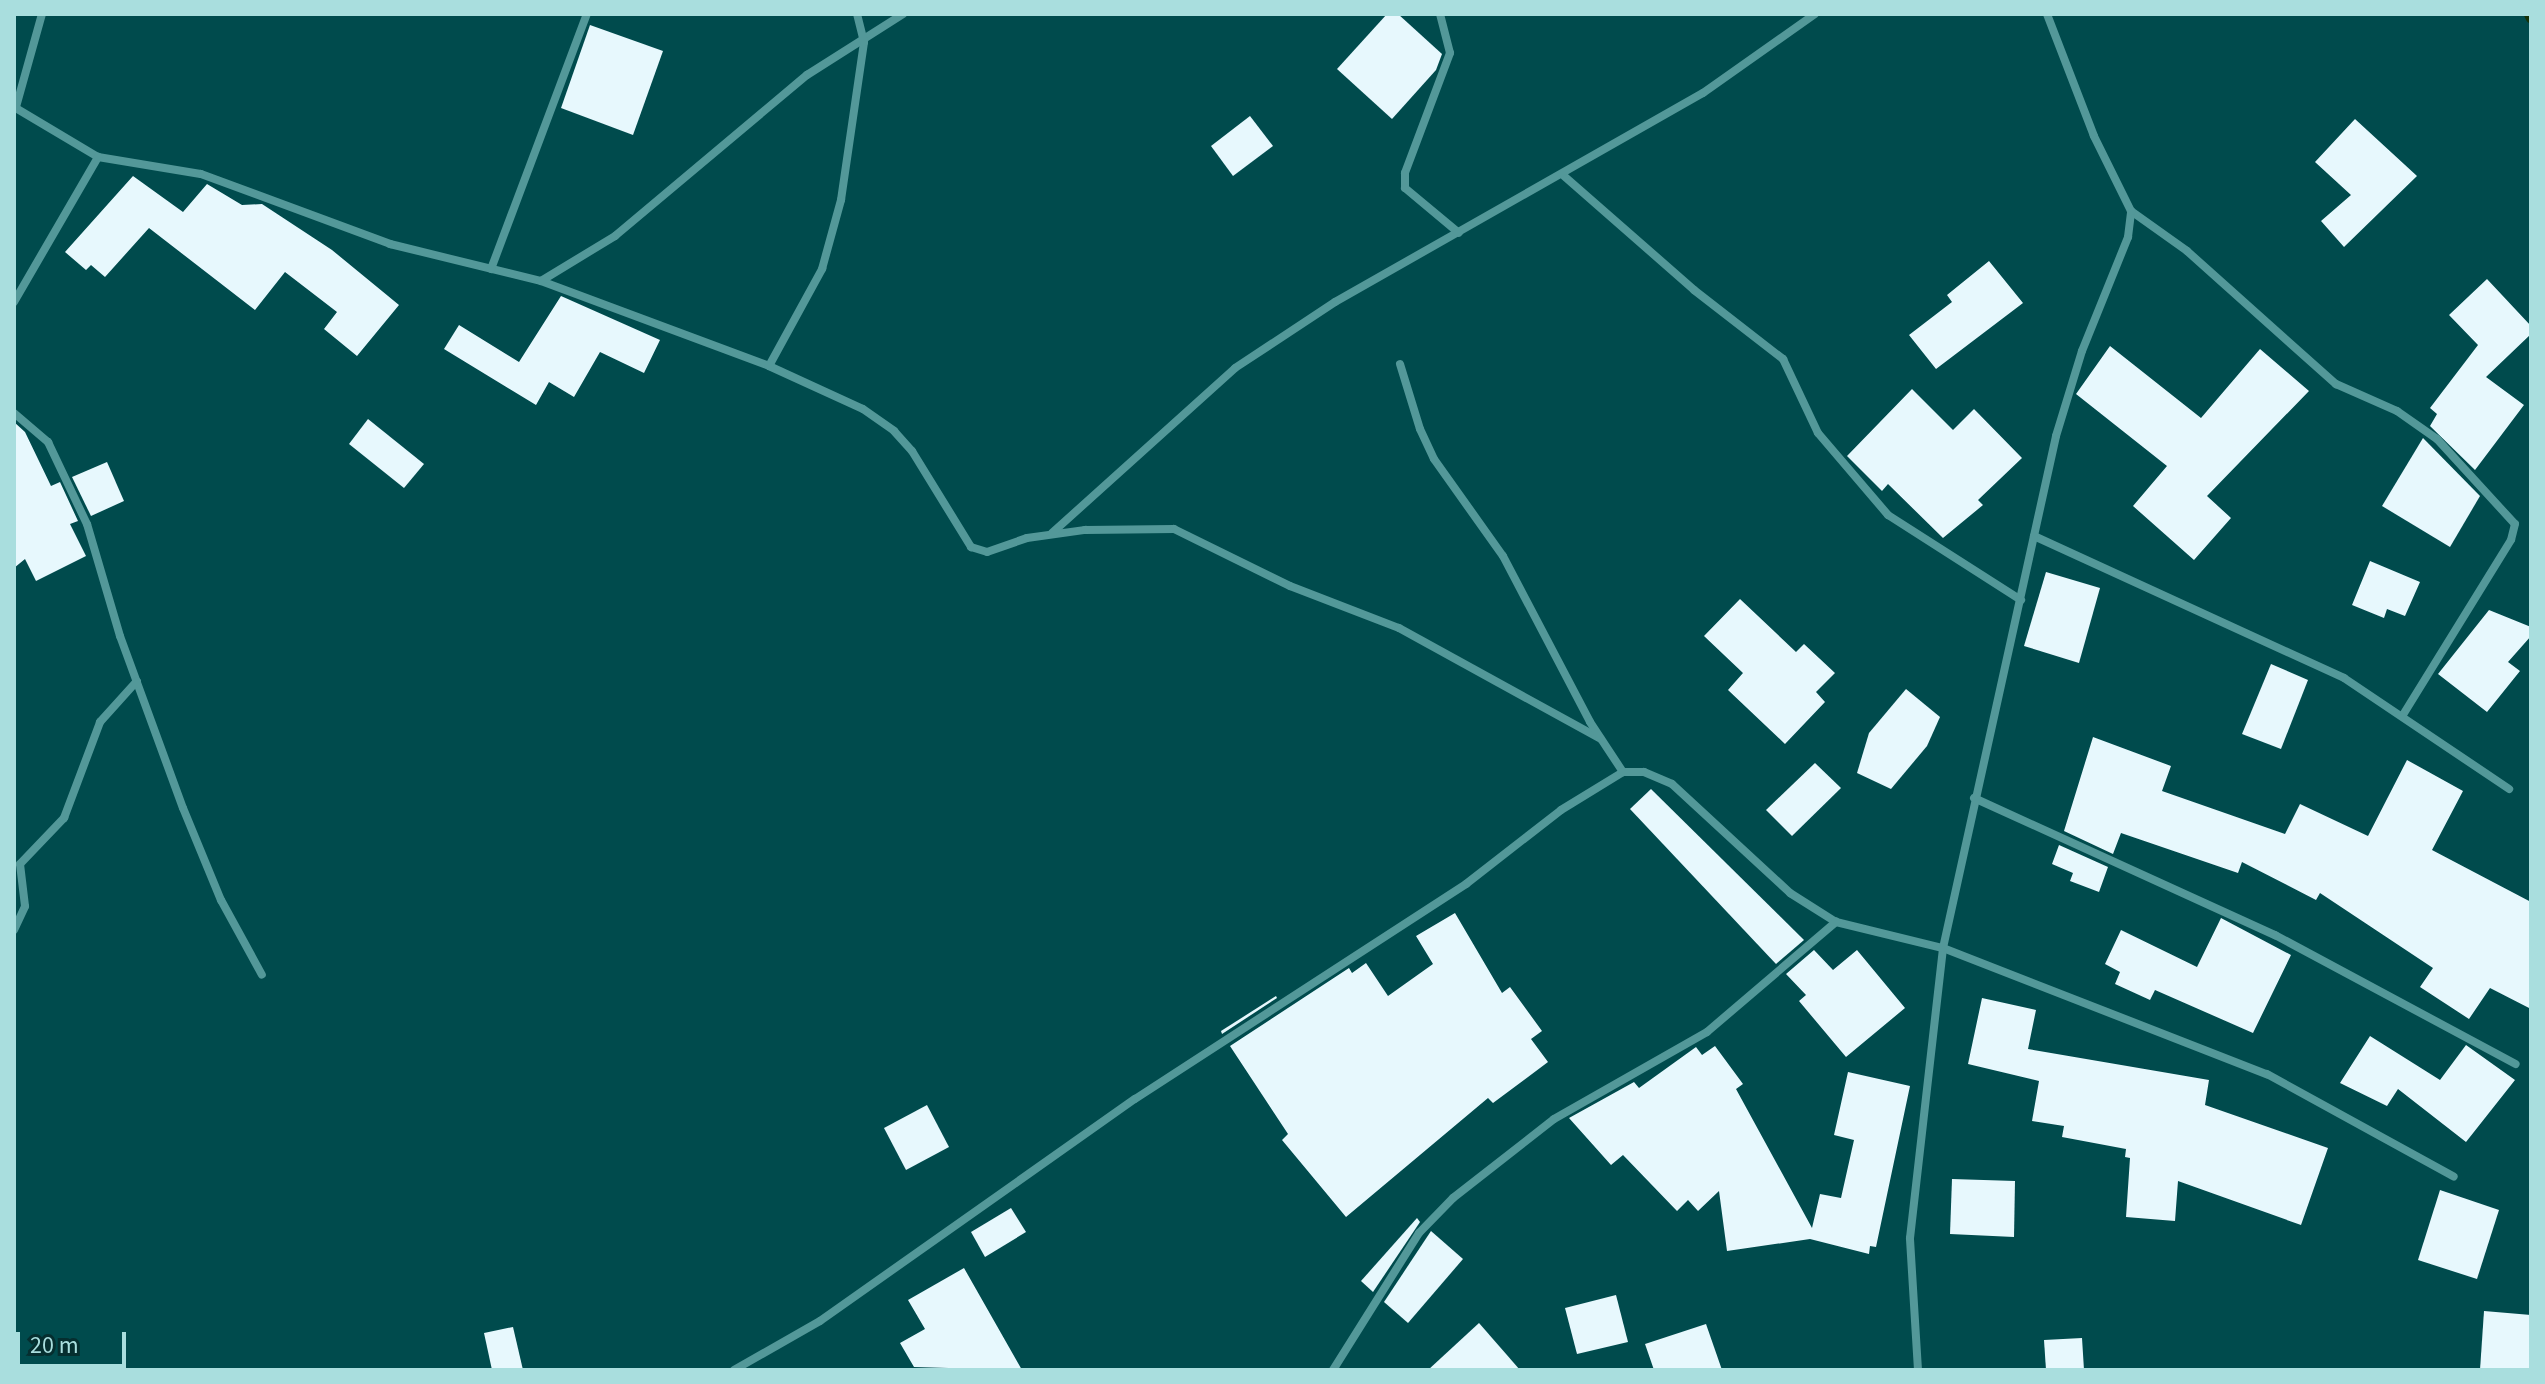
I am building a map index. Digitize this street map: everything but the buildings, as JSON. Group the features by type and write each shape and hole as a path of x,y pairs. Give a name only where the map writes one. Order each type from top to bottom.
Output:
{"street":[{"path":"42,14 15,107 98,157 201,174 390,244 541,281 769,366 863,409 894,431 912,451 971,547 987,552 1051,533 1151,527 1186,533 1290,586 1399,628 1601,739"},
{"path":"491,269 587,14"},
{"path":"769,366 822,269 841,200 864,42 857,14"},
{"path":"541,281 615,236 807,75 864,42 903,14"},
{"path":"1440,14 1450,53 1405,173 1405,188 1459,233"},
{"path":"1051,533 1235,368 1335,302 1564,176 1703,93 1815,14"},
{"path":"2047,14 2094,136 2131,211 2187,251 2336,384 2427,431 2515,524 2511,540 2403,715"},
{"path":"14,302 98,157"},
{"path":"1564,176 1694,290 1783,359 1818,433 1888,515 2021,600"},
{"path":"1918,1370 1910,1238 1943,948 2060,422 2082,351 2128,237 2131,211"},
{"path":"1400,364 1434,459 1503,556 1601,739 1623,772"},
{"path":"14,413 48,442 87,524 137,681 221,900 262,975"},
{"path":"2034,536 2344,678 2509,789"},
{"path":"14,930 25,906 20,864 64,818 100,722 137,681"},
{"path":"734,1370 820,1321 1135,1099 1466,884 1561,810 1623,772 1644,772 1672,784 1790,893 1836,922 1943,948 2267,1074 2454,1177"},
{"path":"1974,798 2275,935 2516,1064"},
{"path":"1333,1370 1419,1233 1453,1198 1554,1119 1707,1032 1836,922"}],"waterway":[{"path":"2529,14 2531,18"}]}
